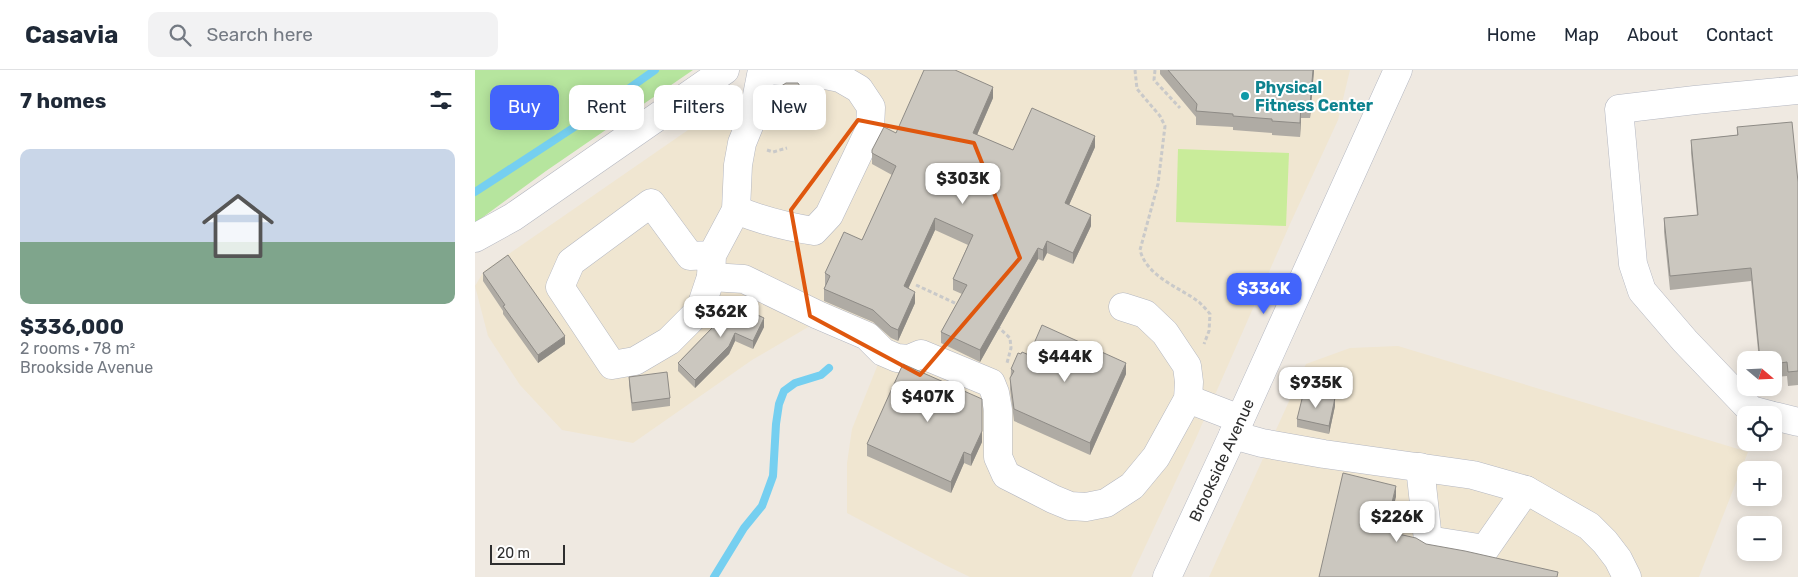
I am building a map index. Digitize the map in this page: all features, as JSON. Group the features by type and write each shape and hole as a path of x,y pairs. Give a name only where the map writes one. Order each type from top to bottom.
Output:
{"street":[{"path":"475,238 513,217 725,70"},
{"path":"736,210 791,227 814,231 829,215 870,129 871,107 859,89 841,74 762,70 753,116 742,143 738,165 736,210 711,266 700,310 669,341 635,361 612,365 561,287 571,262 651,203 690,256 711,266 744,279 818,315 867,336 883,352 897,358 909,359 921,354 991,383 998,410 998,457 1006,475 1070,506 1086,507 1106,503 1132,486 1155,457 1188,399 1189,382 1187,366 1165,333 1145,314 1123,307"},
{"name":"Brookside Avenue","path":"1167,577 1237,427 1398,70"},
{"path":"1747,406 1685,341 1642,291 1633,264 1619,110 1798,90"},
{"path":"1188,399 1237,427 1262,444 1473,475 1525,490 1589,526 1614,553 1627,577"},
{"path":"1782,418 1798,422"},
{"path":"1420,467 1428,540 1485,549 1525,490"}],"path":[{"path":"1135,70 1137,90 1160,116 1165,126 1158,184 1141,250 1143,261 1157,275 1200,303 1210,314 1209,331 1200,352 1187,366"},
{"path":"1155,70 1154,80 1180,108"},
{"path":"916,285 967,309"},
{"path":"990,322 1010,338 1011,348 1005,368 991,383"}],"highlighted area":[{"path":"858,120 974,143 1020,258 920,375 810,316 791,210"}],"shaded area":[{"path":"775,70 1350,70 1338,120 1196,438 1131,577 970,577 847,513 847,463 852,429 880,359 815,323 752,360 633,443 562,430 520,385 488,336 475,286 484,271 688,130 743,130 743,92 753,85 753,130 826,130 826,85 753,85"},
{"path":"1398,346 1737,449 1737,451 1748,452 1744,461 1737,461 1737,480 1699,577 1209,577 1306,364 1350,348"}],"green space":[{"path":"475,70 693,70 671,85 654,85 654,97 644,104 644,85 569,85 569,130 606,130 475,223"},
{"path":"1178,149 1289,153 1286,226 1176,222"}],"building":[{"path":"924,70 955,70 993,87 973,133 1013,150 1032,108 1095,136 1065,203 1091,215 1073,253 1047,241 1043,250 1038,248 980,350 941,332 967,285 953,279 973,235 935,218 904,286 915,292 898,330 891,327 873,310 824,289 830,276 825,273 844,232 862,240 896,166 872,153 872,150 884,127 896,133"},
{"name":"Physical Fitness Center","path":"1168,70 1313,70 1310,105 1301,104 1300,123 1196,111 1197,104"},
{"path":"786,83 798,83 799,85 783,85"},
{"path":"1792,122 1798,182 1798,371 1788,372 1787,362 1783,363 1783,351 1759,351 1751,268 1670,276 1664,218 1698,215 1691,140 1738,135 1737,127"},
{"path":"508,255 565,336 538,355 503,306 505,305 483,273"},
{"path":"726,300 764,318 753,341 735,333 729,346 695,380 678,363 713,327"},
{"path":"1042,325 1126,363 1090,443 1014,409 1010,378 1014,371 1011,369 1018,353 1021,354 1022,352 1029,355"},
{"path":"903,364 982,399 982,431 971,455 964,452 951,482 867,444"},
{"path":"667,372 670,398 632,403 629,377"},
{"path":"1304,391 1335,398 1329,426 1297,419"},
{"path":"1343,473 1396,486 1385,531 1416,538 1426,544 1558,572 1557,577 1319,577"}],"waterway":[{"path":"475,192 576,126 655,70"},
{"path":"714,577 744,528 762,506 773,476 776,424 779,404 784,391 795,383 821,375 829,368"}],"place":[{"name":"Physical Fitness Center","path":"1245,96"}]}
